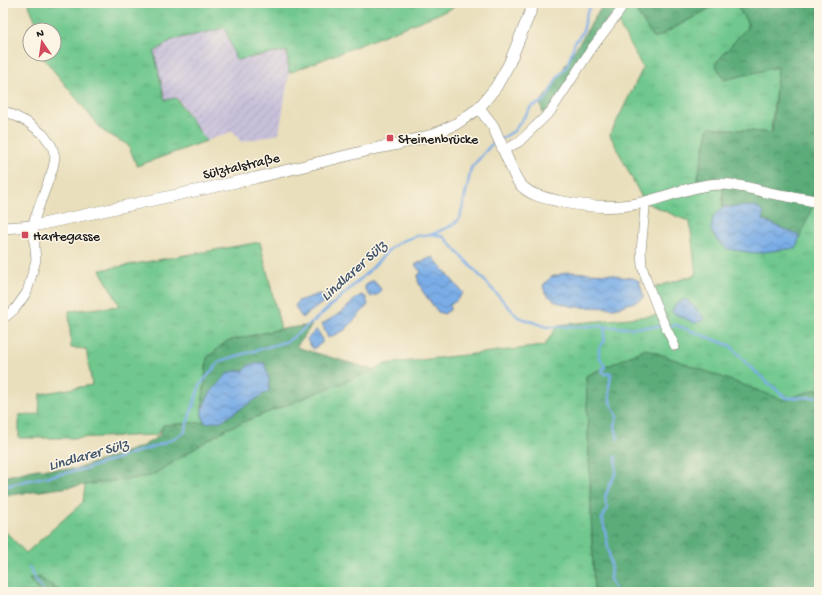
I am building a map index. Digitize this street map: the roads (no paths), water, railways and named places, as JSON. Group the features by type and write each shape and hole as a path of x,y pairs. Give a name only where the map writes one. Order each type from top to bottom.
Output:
{"main road":[{"path":"534,3 509,64 496,87 479,108 493,126 514,176 524,189 545,198 592,206 618,206 644,202 702,186 719,184 744,186 819,201"},
{"name":"Sülztalstraße","path":"3,228 33,226 232,183 405,142 432,135 456,124 479,108"}],"street":[{"path":"501,143 519,142 551,111 592,48 620,11 624,3"},
{"path":"3,109 27,122 43,134 52,146 55,157 54,168 33,226 36,260 27,292 15,309 3,319"},
{"path":"644,202 641,251 642,266 647,282 675,346"}],"water":[{"path":"755,206 764,213 763,220 800,236 796,248 755,253 727,249 718,241 711,231 713,217 723,207"},
{"path":"433,257 463,293 450,305 450,310 444,314 438,312 423,292 418,281 418,275 421,272 415,265"},
{"path":"568,272 611,274 633,278 639,281 644,297 638,301 615,308 574,307 556,302 545,293 543,285 551,277"},
{"path":"371,281 374,281 381,289 379,294 371,297 365,290 365,286"},
{"path":"319,294 324,295 326,298 325,301 302,318 295,306 298,301"},
{"path":"361,295 366,297 368,305 345,330 328,338 322,324 342,312"},
{"path":"686,299 704,317 704,320 695,323 673,313 672,311 676,304"},
{"path":"316,330 322,339 322,343 313,349 307,339"},
{"path":"264,362 269,379 269,391 221,421 205,423 202,415 202,409 210,393 228,373 244,371 249,365"}],"waterway":[{"path":"501,139 514,131 531,107 544,101 549,94 557,78 567,66 575,42 584,28 586,15 593,3"},
{"path":"433,234 453,225 460,218 471,168 491,145 497,141"},
{"name":"Lindlarer Sülz","path":"3,487 85,469 164,443 184,433 200,385 220,361 288,341 314,321 367,273 391,248 402,241 416,236 433,234 444,237 518,317 547,327 595,326 628,328 663,326"},
{"name":"Lindlarer Sülz","path":"668,326 676,325 731,346 748,365 786,398 819,396"},
{"path":"605,327 605,340 599,349 599,356 605,367 602,370 605,374 611,373 609,388 610,402 617,416 615,426 618,439"},
{"path":"616,457 616,473 605,497 607,509 602,519 611,564 610,579 616,592"},
{"path":"29,567 37,583 44,592"}],"place":[{"name":"Steinenbrücke","path":"390,138"},
{"name":"Hartegasse","path":"25,235"}]}
